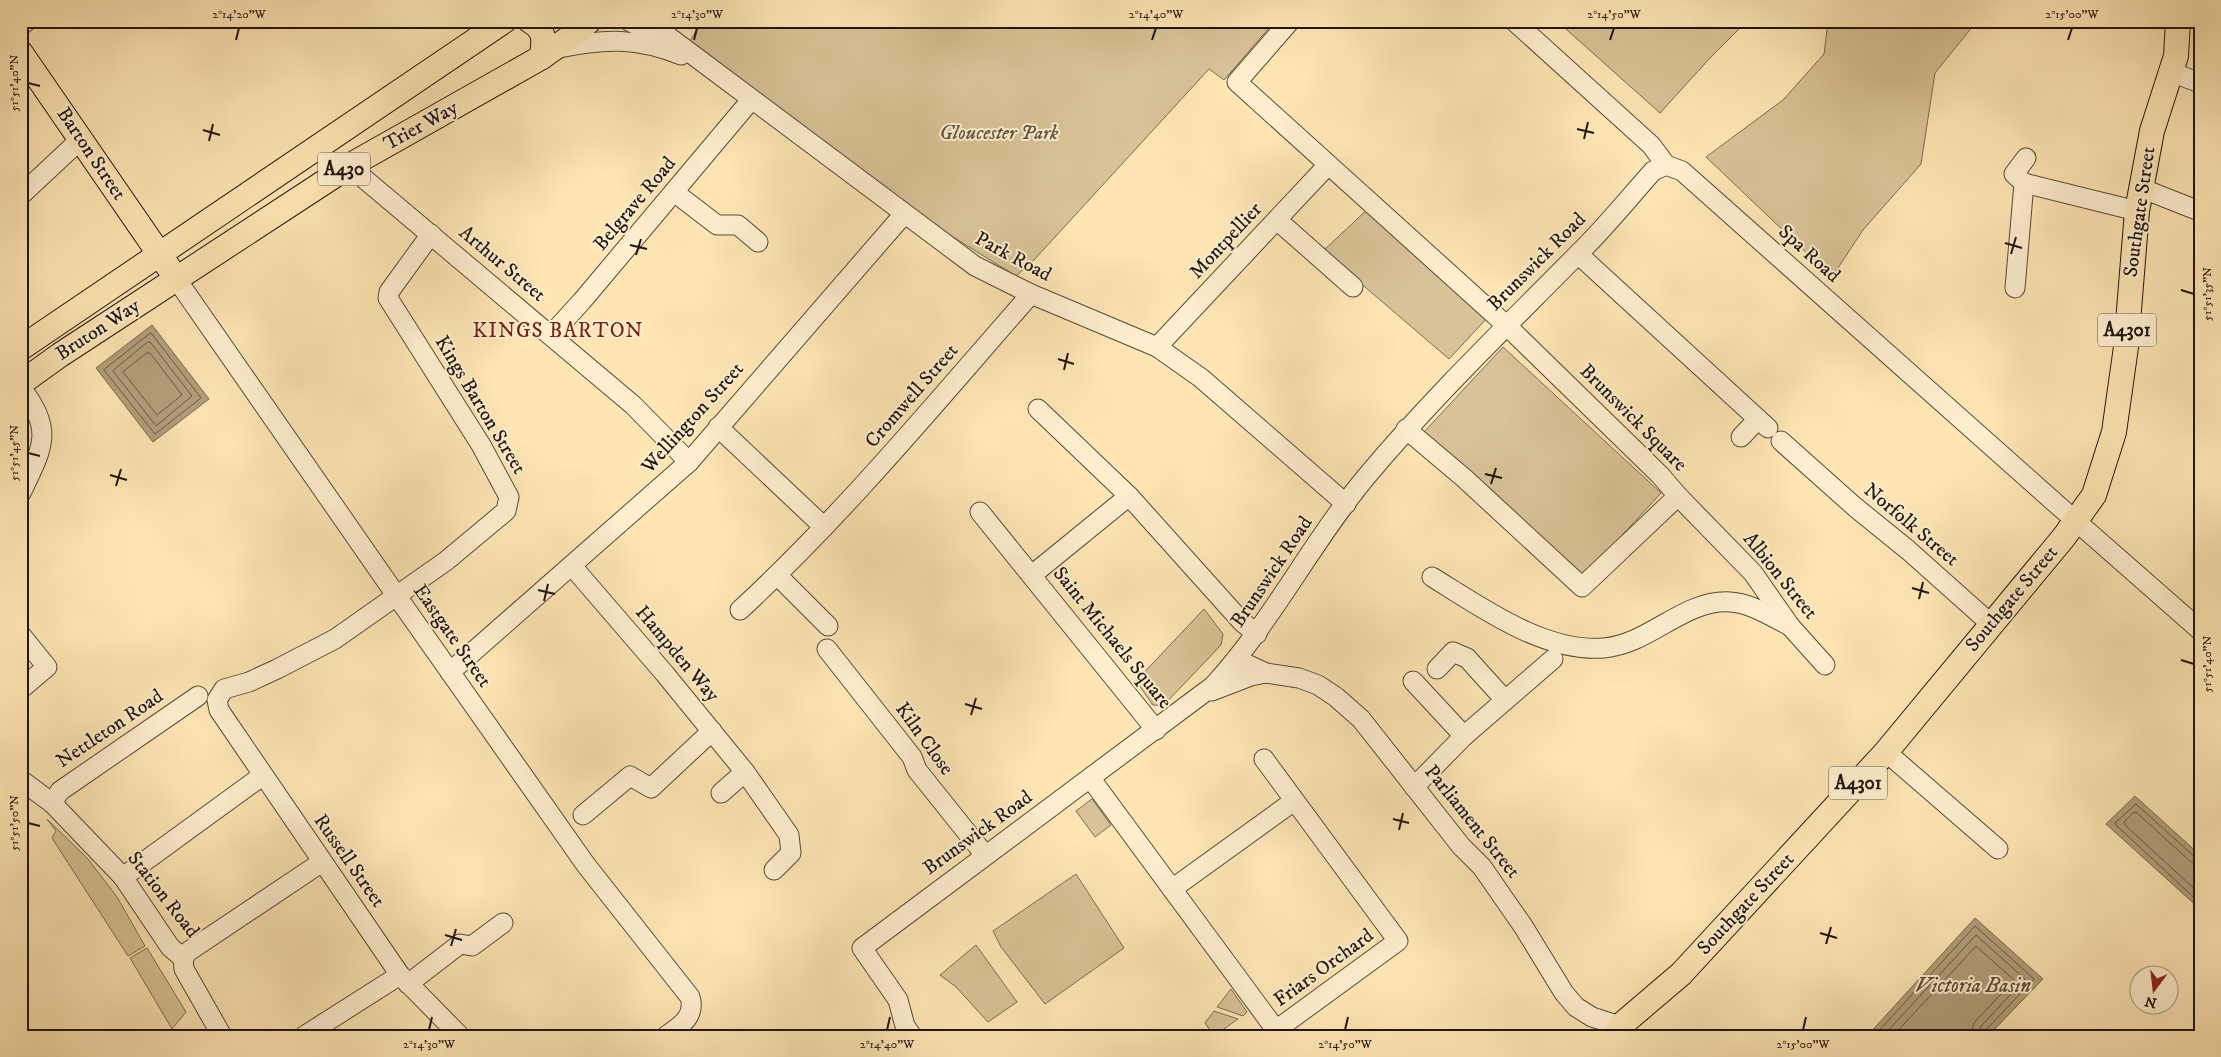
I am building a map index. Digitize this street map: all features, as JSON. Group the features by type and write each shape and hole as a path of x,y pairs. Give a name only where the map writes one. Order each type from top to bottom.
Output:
{"main road":[{"name":"Trier Way","path":"160,255 504,21"},
{"path":"530,21 538,26 543,33 544,42 549,53"},
{"name":"Trier Way","path":"177,280 349,166 549,53 589,21"},
{"name":"Southgate Street","path":"2173,64 2178,21"},
{"name":"Southgate Street","path":"1618,1031 1644,1004 1681,974 1886,752 2076,521 2094,495 2114,432 2126,347 2137,211 2152,131 2173,64 2196,21"},
{"name":"Barton Street","path":"21,53 177,280"},
{"name":"Bruton Way","path":"21,348 160,255"},
{"name":"Bruton Way","path":"21,383 60,355 177,280"}],"street":[{"path":"21,26 27,21"},
{"name":"Park Road","path":"629,21 643,28 661,28 751,100 975,266 1032,294 1157,347 1201,378 1346,504"},
{"path":"1290,21 1237,82 1506,325"},
{"name":"Spa Road","path":"1514,21 1651,145 1666,165 1682,170 2200,630"},
{"path":"549,53 584,42 630,40 657,46 706,65"},
{"path":"2173,64 2200,84"},
{"name":"Belgrave Road","path":"551,335 582,301 751,100"},
{"path":"21,195 81,139"},
{"path":"2026,158 2014,174 2024,183 2137,211"},
{"name":"Montpellier","path":"1157,347 1328,165"},
{"name":"Brunswick Road","path":"912,1036 905,1026 898,1000 862,948 1202,696 1238,660 1258,634 1346,504 1406,430 1506,325 1578,254 1653,171 1666,165"},
{"name":"Arthur Street","path":"349,166 633,405 689,462"},
{"path":"2015,288 2024,183"},
{"path":"2141,188 2199,211"},
{"path":"674,192 718,226 738,225 758,242"},
{"name":"Wellington Street","path":"450,672 689,462 904,214"},
{"path":"1277,220 1353,287"},
{"name":"Kings Barton Street","path":"396,596 446,560 506,511 509,498 481,444 388,298 389,292 431,234"},
{"name":"Norfolk Street","path":"1578,254 1769,429 1807,454 1870,520 1908,550 1991,624"},
{"name":"Eastgate Street","path":"177,280 396,596 592,873 690,997 691,1013 682,1025 666,1036"},
{"name":"Cromwell Street","path":"740,610 824,527 1032,294"},
{"name":"Brunswick Square","path":"1406,430 1464,478 1582,587 1678,496 1660,474 1506,325"},
{"path":"21,388 35,404 42,423 42,445 21,493"},
{"path":"1038,410 1129,496 1242,622 1258,634"},
{"path":"718,427 824,527"},
{"path":"1741,437 1769,429"},
{"name":"Saint Michaels Square","path":"1032,575 1129,496"},
{"name":"Albion Street","path":"1678,496 1753,573 1790,626 1825,665"},
{"name":"Saint Michaels Square","path":"980,512 1156,730"},
{"name":"Hampden Way","path":"572,566 745,772 789,836 791,853 774,870"},
{"path":"777,575 828,626"},
{"path":"1432,577 1492,614 1539,636 1571,647 1604,648 1625,644 1696,607 1717,602 1744,604 1790,626"},
{"name":"Russell Street","path":"396,596 335,639 270,672 224,689 217,700 219,710 262,776 404,980 460,1036"},
{"path":"21,635 48,667 21,689"},
{"name":"Kiln Close","path":"827,649 912,757 917,770 985,856"},
{"path":"1437,669 1453,652 1467,658 1504,700"},
{"name":"Parliament Street","path":"1238,660 1266,673"},
{"path":"1414,787 1464,736 1553,660"},
{"name":"Parliament Street","path":"1202,696 1251,676 1266,673 1287,675 1309,681 1336,697 1361,719 1491,880 1523,926 1564,993 1576,1007 1618,1031"},
{"path":"1413,681 1464,736"},
{"name":"Nettleton Road","path":"52,803 60,791 198,696"},
{"path":"584,815 630,776 651,788 712,731"},
{"path":"1886,752 1998,849"},
{"name":"Friars Orchard","path":"1091,779 1276,1030 1398,941 1264,759"},
{"path":"720,793 745,772"},
{"path":"123,877 262,776"},
{"name":"Station Road","path":"21,780 52,803 123,877 170,947 184,958 184,969 222,1036"},
{"path":"1172,889 1294,800"},
{"path":"184,958 189,951 322,862"},
{"path":"317,1032 460,944 472,946 503,923"}],"green space":[{"name":"Gloucester Park","path":"702,21 1275,21 1224,80 1209,69 1034,260 1016,276 940,229 690,41"},
{"path":"1557,21 1747,21 1660,113"},
{"path":"1828,21 1977,21 1935,73 1921,164 1863,230 1832,277 1706,157 1783,100 1824,54"},
{"path":"1370,207 1489,316 1449,359 1323,251"},
{"path":"1503,347 1661,493 1583,578 1424,432"},
{"path":"1204,609 1223,634 1221,645 1163,706 1153,705 1136,681"},
{"path":"1092,799 1111,825 1095,837 1076,811"},
{"path":"47,819 88,859 117,897 145,946 128,956 52,838 56,831"},
{"path":"1076,874 1124,948 1045,1004 1001,947 993,931"},
{"path":"976,945 1017,1002 988,1022 956,987 940,975"},
{"path":"147,948 186,1012 172,1029 130,958"},
{"path":"1231,989 1247,1012 1243,1016 1217,1007"},
{"path":"1214,1011 1238,1019 1214,1036 1205,1023"}],"water":[{"path":"152,325 209,399 153,442 96,368"},
{"path":"2135,796 2200,855 2200,909 2106,824"},
{"name":"Victoria Basin","path":"1975,918 2043,979 1988,1036 1867,1036"}],"district":[{"name":"KINGS BARTON","path":"558,331"}]}
